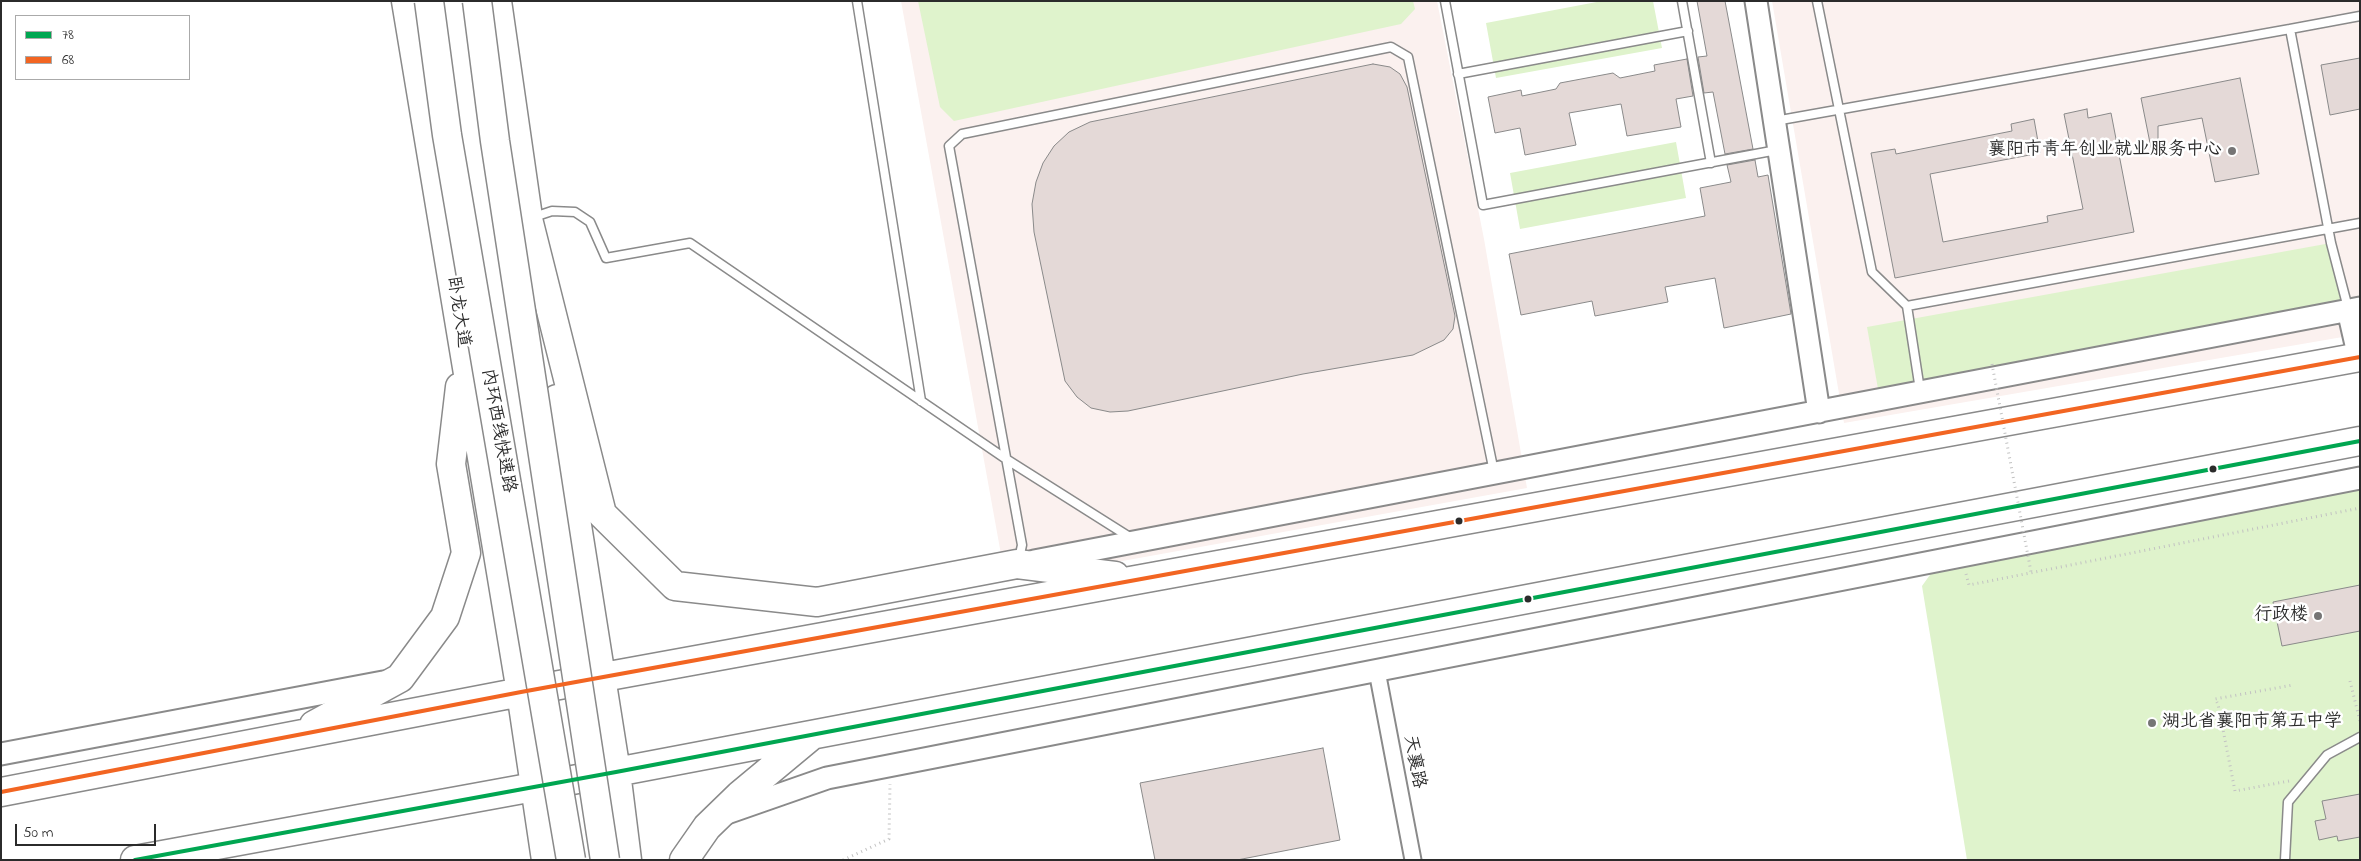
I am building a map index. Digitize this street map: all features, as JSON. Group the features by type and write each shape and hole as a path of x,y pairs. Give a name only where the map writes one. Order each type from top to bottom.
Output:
{"highway":[{"path":"398,1 410,82 443,228"},
{"name":"卧龙大道","path":"406,1 521,692 546,860"},
{"name":"内环西线快速路","path":"429,1 447,135 571,860"},
{"path":"476,1 495,142 605,860"},
{"path":"497,1 528,219 616,772 627,860"},
{"path":"506,1 515,128"},
{"path":"528,219 602,514 675,586 817,602 1017,564 1143,580"},
{"path":"292,737 400,678 445,617 466,553 451,464 464,355"},
{"path":"1,792 521,692 2360,358"},
{"path":"135,860 616,772 2360,441"},
{"path":"684,860 707,827 718,816 740,795 813,734"}],"street":[{"path":"1756,1 1819,412"},
{"path":"1017,564 2354,309 2360,358"},
{"path":"718,816 827,778 2360,478"},
{"name":"天襄路","path":"1376,671 1413,860"},
{"path":"1,754 400,678"}],"lane":[{"path":"857,1 921,401"},
{"path":"1444,1 1483,205 1779,150"},
{"path":"1682,1 1711,163"},
{"path":"1816,1 1872,272 1907,306 1920,392"},
{"path":"1774,121 2360,16"},
{"path":"2290,29 2328,230 2354,309"},
{"path":"1458,74 1688,32"},
{"path":"1017,564 1022,545 949,146 962,134 1391,47 1408,56 1494,474"},
{"path":"528,219 552,211 575,212 590,222 606,258 690,243 1006,459 1137,541"},
{"path":"1907,306 2360,223"},
{"path":"2284,860 2288,802 2327,755 2360,738"}],"path":[{"path":"1992,364 2031,572"},
{"path":"1969,586 2031,572 2360,508"},
{"path":"2350,681 2360,721"},
{"path":"2293,685 2215,699 2218,704 2235,791 2309,777"},
{"path":"843,860 889,839 891,766"}],"shaded area":[{"path":"901,1 1437,1 1484,239 1527,488 1006,582"},
{"path":"1772,1 2360,1 2360,334 1844,423"}],"green space":[{"path":"918,1 1413,1 1415,9 1401,24 954,121 940,107"},
{"path":"1602,1 1653,1 1662,48 1496,78 1486,23"},
{"path":"1676,142 1686,198 1520,229 1510,173"},
{"path":"2331,243 2348,310 1880,400 1867,327"},
{"name":"湖北省襄阳市第五中学","path":"2360,488 2360,860 1967,860 1922,586 1932,572"}],"building":[{"path":"1697,1 1725,1 1753,149 1725,154 1713,92 1704,93 1698,57 1707,56"},
{"path":"2360,58 2360,109 2330,115 2321,65"},
{"path":"1687,59 1693,96 1676,99 1681,127 1627,136 1621,104 1569,113 1576,145 1525,155 1520,128 1495,133 1488,97 1521,90 1522,96 1556,89 1560,83 1613,73 1620,78 1655,71 1654,65"},
{"path":"1373,64 1390,67 1400,74 1407,87 1455,316 1453,329 1444,340 1413,355 1303,374 1128,411 1110,412 1091,408 1077,397 1065,381 1034,232 1032,204 1036,182 1043,163 1054,146 1069,132 1090,122"},
{"name":"襄阳市青年创业就业服务中心","path":"2240,78 2259,174 2215,182 2202,118 2158,126 2158,147 2151,148 2141,98"},
{"path":"2087,109 2088,118 2111,113 2134,232 1895,278 1871,153 1895,149 1896,154 2012,131 2011,124 2034,119 2040,153 1930,174 1943,242 2048,222 2047,216 2083,209 2064,114"},
{"path":"1755,160 1758,177 1768,175 1791,314 1724,328 1715,278 1665,287 1668,302 1595,316 1592,301 1521,315 1509,254 1705,216 1700,188 1731,182 1727,165"},
{"name":"行政楼","path":"2360,585 2360,631 2282,646 2273,602"},
{"path":"1323,748 1340,840 1237,860 1155,860 1140,783"},
{"path":"2360,794 2360,837 2338,841 2337,836 2319,840 2315,821 2326,819 2322,801"}],"transit line":[{"name":"68","path":"1,792 521,692 2360,357"},
{"name":"78","path":"135,860 616,772 2360,441"}],"place":[{"name":"襄阳市青年创业就业服务中心","path":"2232,151"},
{"name":"行政楼","path":"2318,616"},
{"name":"湖北省襄阳市第五中学","path":"2152,723"}]}
